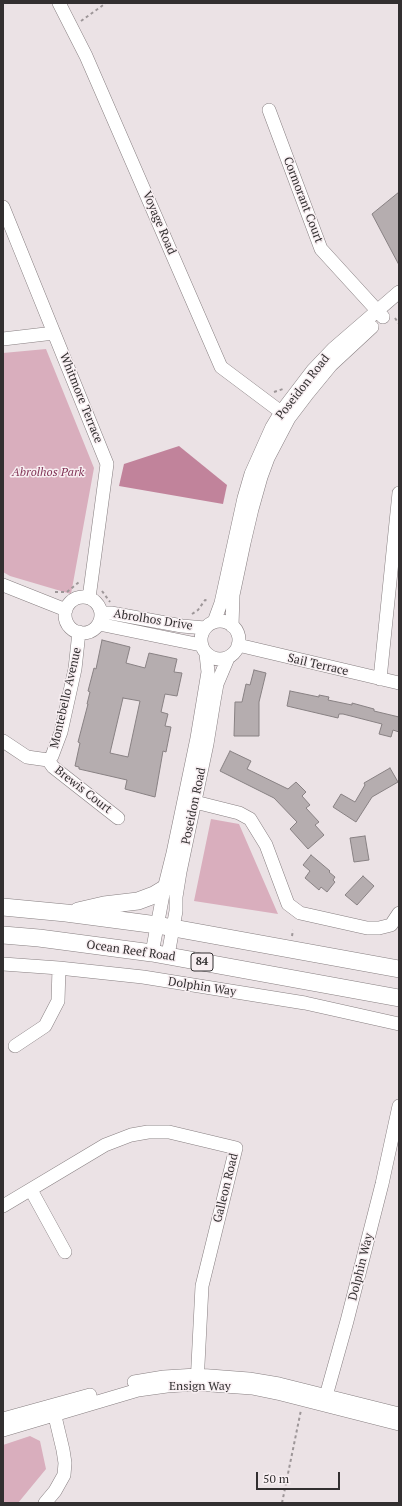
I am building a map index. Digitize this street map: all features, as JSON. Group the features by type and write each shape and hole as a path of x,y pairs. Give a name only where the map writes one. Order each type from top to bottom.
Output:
{"main road":[{"path":"66,913 138,900 154,895 164,889"},
{"name":"84","path":"3,907 66,913 165,927 399,968"},
{"name":"Ocean Reef Road","path":"3,935 40,938 160,954 399,998"}],"street":[{"name":"Voyage Road","path":"59,3 86,56 221,367 285,415"},
{"name":"Cormorant Court","path":"269,110 321,248 380,314"},
{"name":"Whitmore Terrace","path":"3,207 107,464 89,598"},
{"name":"Poseidon Road","path":"209,625 221,603 247,486 261,450 285,415 399,292"},
{"name":"Poseidon Road","path":"380,314 399,303"},
{"path":"3,339 54,333"},
{"name":"Poseidon Road","path":"232,626 233,596 252,509 268,458 285,415"},
{"path":"380,679 399,493"},
{"path":"3,585 66,610"},
{"path":"84,597 89,598 97,603 100,618 90,632 79,632 68,624 66,610 75,599 84,597"},
{"name":"Abrolhos Drive","path":"100,618 111,613 182,626 209,625"},
{"name":"Abrolhos Drive","path":"100,618 203,649"},
{"path":"223,621 232,626 238,634 238,645 228,658 216,659 203,649 201,634 209,625 223,621"},
{"name":"Montebello Avenue","path":"3,741 27,757 48,760 54,752 61,732 75,669 79,632"},
{"name":"Sail Terrace","path":"238,645 399,683"},
{"name":"Poseidon Road","path":"165,927 176,911 176,897 208,672 203,649"},
{"name":"Poseidon Road","path":"160,954 165,927 164,889 207,744 217,684 228,658"},
{"name":"Brewis Court","path":"48,760 53,767 118,818"},
{"path":"190,800 239,813 250,819 266,845 288,904 300,913 367,928 379,928 391,924 399,913"},
{"name":"Dolphin Way","path":"3,964 143,977 290,1001 399,1024"},
{"path":"15,1046 45,1026 58,1001 59,968"},
{"name":"Dolphin Way","path":"324,1400 347,1321 382,1184 399,1106"},
{"name":"Galleon Road","path":"3,1206 105,1145 131,1135 148,1132 169,1132 236,1148 202,1286 197,1380"},
{"path":"31,1190 65,1252"},
{"name":"Ensign Way","path":"3,1419 53,1411 138,1390 197,1380 249,1379 279,1384 399,1424"},
{"name":"Ensign Way","path":"197,1380 252,1388 304,1399 324,1400 399,1414"},
{"path":"45,1503 55,1491 64,1475 65,1463 63,1450 53,1411"},
{"name":"Ensign Way","path":"3,1430 53,1411"}],"path":[{"path":"72,27 106,3"},
{"path":"48,592 67,592 80,581 91,583 97,585 113,605"},
{"path":"188,617 198,610 205,600 221,603"},
{"path":"282,1503 304,1399"}],"green space":[{"name":"Abrolhos Park","path":"46,349 94,468 71,594 10,576 3,572 3,353"},
{"path":"211,819 239,824 278,914 194,901"},
{"path":"30,1436 40,1441 46,1469 18,1503 3,1503 3,1445"}],"shaded area":[{"path":"179,446 227,485 223,504 119,486 124,464"}],"building":[{"path":"399,192 399,265 372,214"},
{"path":"102,640 130,647 126,663 145,668 149,653 177,659 174,672 182,673 177,696 165,694 161,712 168,714 165,726 171,727 166,752 163,751 155,797 125,789 127,780 79,769 79,767 75,766 80,743 78,742 88,704 90,692 88,691 94,668 96,669","holes":["123,698 140,701 128,757 110,753"]},
{"path":"254,670 266,673 259,702 259,736 234,736 235,702 242,702 246,684 250,685"},
{"path":"290,691 319,697 319,695 329,697 328,700 352,705 352,703 374,709 374,711 399,717 399,732 393,730 391,737 379,734 382,724 343,714 339,714 338,718 287,706"},
{"path":"230,751 251,761 247,769 288,789 296,782 306,792 302,796 310,805 306,808 319,822 315,825 324,835 308,849 290,829 297,822 274,798 220,771"},
{"path":"390,768 398,782 372,797 356,822 333,807 341,794 355,802 365,785 364,783"},
{"path":"365,836 369,860 354,862 350,838"},
{"path":"311,855 335,877 333,880 335,882 327,892 321,887 319,890 305,878 310,871 303,865"},
{"path":"363,876 374,886 357,905 345,895"}]}
